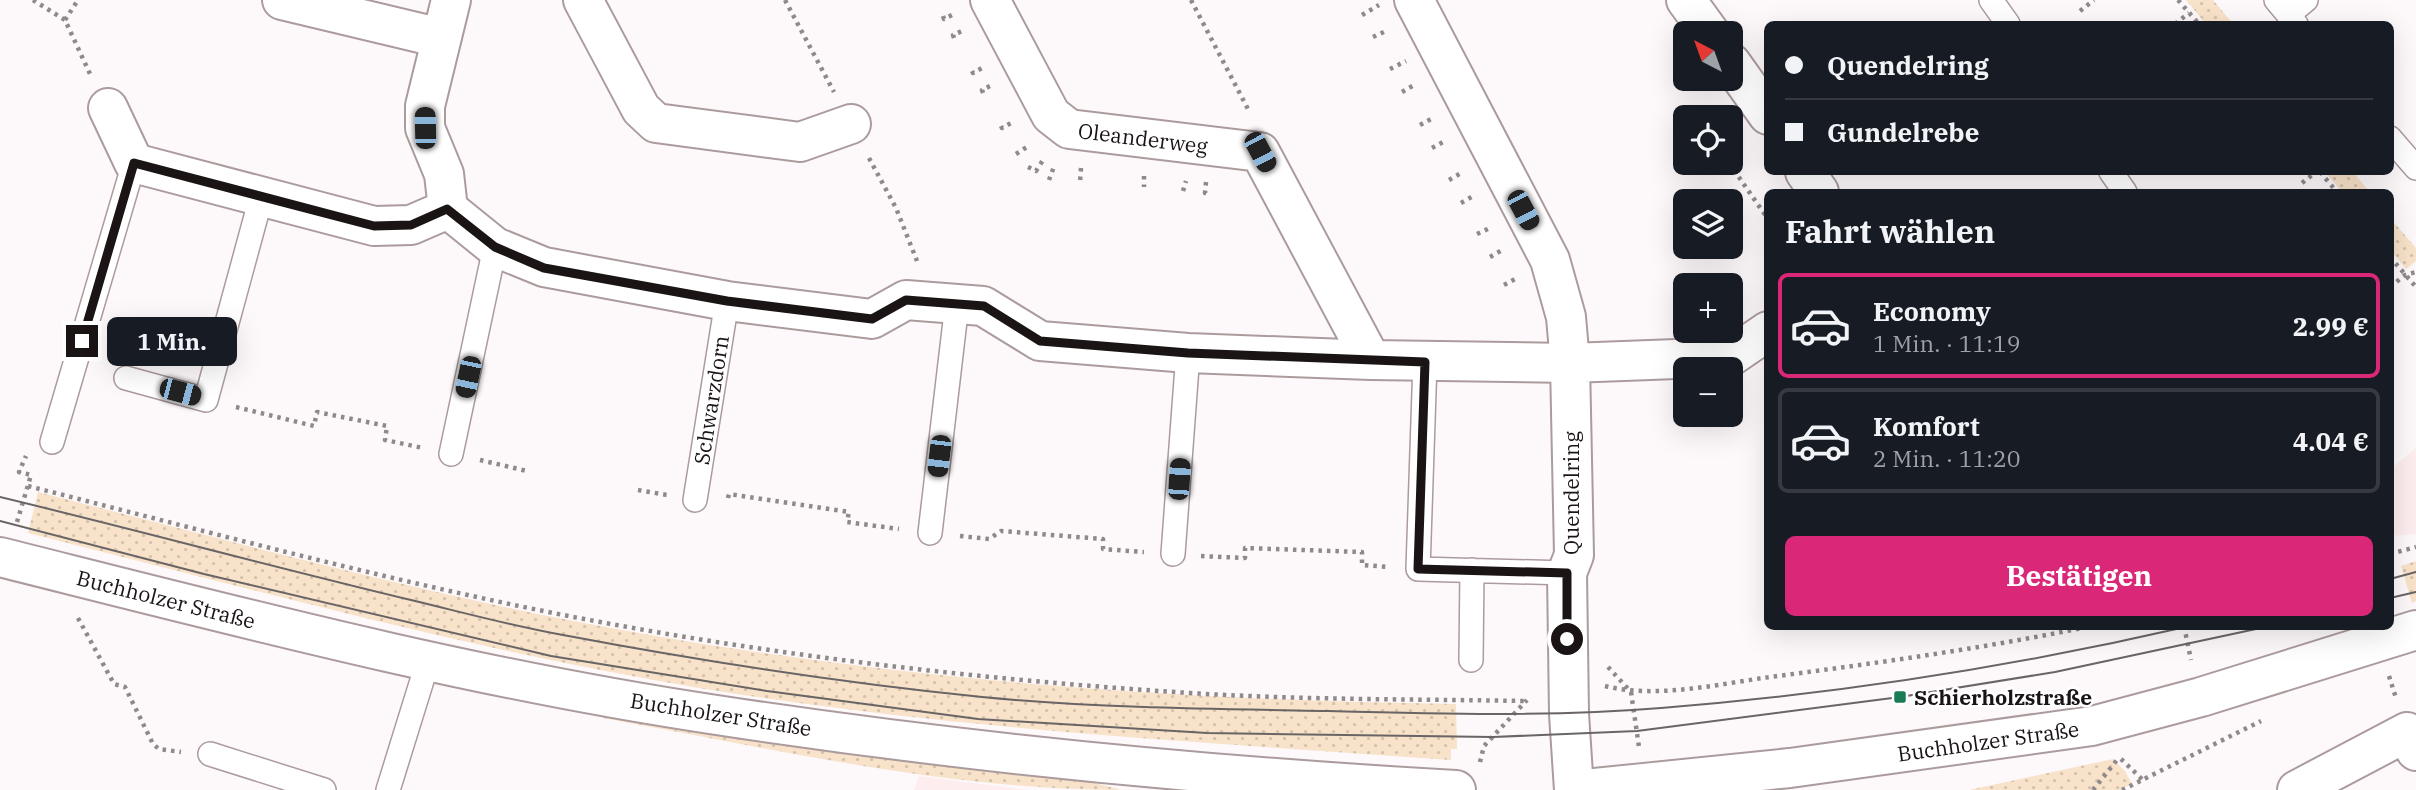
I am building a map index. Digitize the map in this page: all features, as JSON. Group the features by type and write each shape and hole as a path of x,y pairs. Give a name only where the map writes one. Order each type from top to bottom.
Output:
{"street":[{"path":"282,0 441,38"},
{"path":"451,0 425,106 425,128 444,174 447,209 495,247 544,268 727,301 872,319 906,300 984,306 1040,341 1188,353 1425,362 1570,363 1730,357 1764,334"},
{"path":"583,0 641,109 656,123 800,142 851,124"},
{"name":"Oleanderweg","path":"990,0 1051,115 1069,129 1260,152"},
{"name":"Quendelring","path":"1414,0 1550,260 1566,317 1570,363 1574,555 1567,573 1569,714 1575,790"},
{"path":"1686,0 1701,21"},
{"path":"1743,80 1764,110"},
{"path":"108,108 134,163 374,226 411,225 447,209"},
{"path":"1260,152 1370,360"},
{"name":"Buchholzer Straße","path":"7,545 234,617 428,661 709,714 942,746 1261,778 1468,777"},
{"name":"Buchholzer Straße","path":"1575,790 1817,765 2092,726 2397,632"},
{"path":"2297,790 2407,732 2416,751"}],"lane":[{"path":"1991,0 2006,21"},
{"path":"2287,13 2306,0"},
{"path":"2394,143 2416,168"},
{"path":"52,442 134,163"},
{"path":"127,378 206,400 261,198"},
{"path":"451,454 495,247"},
{"name":"Schwarzdorn","path":"695,500 727,301"},
{"path":"930,533 957,304"},
{"path":"1174,554 1188,353"},
{"path":"1425,362 1418,569 1567,573"},
{"path":"1471,660 1472,570"},
{"path":"388,790 428,661"},
{"path":"210,754 298,786 324,790"}],"path":[{"path":"33,0 65,20 108,108"},
{"path":"65,20 78,0"},
{"path":"1191,0 1260,131 1260,152"},
{"path":"2080,11 2094,0"},
{"path":"2178,0 2196,21"},
{"path":"2179,21 2189,13"},
{"path":"1737,175 1764,213"},
{"path":"2302,183 2314,175"},
{"path":"2321,175 2333,189"},
{"path":"1449,180 1455,177"},
{"path":"1461,203 1466,199"},
{"path":"1490,257 1495,254"},
{"path":"2394,262 2416,287"},
{"path":"2394,284 2405,275 2416,272"},
{"path":"1504,285 1516,278"},
{"path":"206,400 314,426 317,412 387,426 385,440 527,471"},
{"path":"7,545 31,475 19,472 24,456 46,463 52,442"},
{"path":"28,486 439,590 622,626 797,653 959,674 1194,693 1526,701"},
{"path":"638,490 728,505 729,495 849,512 847,522 989,539 1001,531 1103,539 1103,549 1245,558 1245,548 1362,552 1362,565 1418,569"},
{"path":"2394,553 2416,547"},
{"path":"73,607 114,684 125,687 153,744 159,750 210,754"},
{"path":"1595,684 1631,692 1906,659 2069,630"},
{"path":"2185,630 2190,656"},
{"path":"1631,692 1640,754"},
{"path":"1468,777 1485,746 1533,693"},
{"path":"2122,790 2267,718"},
{"path":"2093,790 2123,751"},
{"path":"2119,757 2143,780"}],"shaded area":[{"path":"2186,0 2213,0 2230,21 2204,21"},
{"path":"2328,175 2356,175 2367,189 2339,189"},
{"path":"2394,223 2416,248 2416,261 2406,269 2394,255"},
{"path":"2416,448 2416,534 2394,536 2394,466"},
{"path":"38,492 475,601 726,647 829,662 1038,684 1246,698 1456,704 1457,749 1451,749 1451,760 1074,733 792,702 614,673 445,637 28,533"},
{"path":"2416,561 2416,601 2412,603 2401,566"},
{"path":"604,713 1079,779 1122,790 992,783 861,766 603,718"},
{"path":"2113,759 2125,771 2132,784 2120,790 1969,790"},
{"path":"919,776 1027,790 914,790"}],"tram line":[{"path":"0,497 544,631 667,654 824,678 982,697 1068,704 1453,714 1578,713 1661,708 1794,695 1927,677 2059,654 2171,630"},
{"path":"0,521 204,574 551,656 767,691 978,719 1207,733 1493,737 1637,731 1900,697 2055,672 2251,630"},
{"path":"2394,578 2416,572"},
{"path":"2394,597 2416,592"}],"place":[{"name":"Schierholzstraße","path":"1900,697"}],"route":[{"path":"82,341 134,163 374,226 411,225 447,209 495,247 544,268 727,301 872,319 906,300 984,306 1040,341 1188,353 1425,362 1418,569 1567,573 1567,639"}]}
